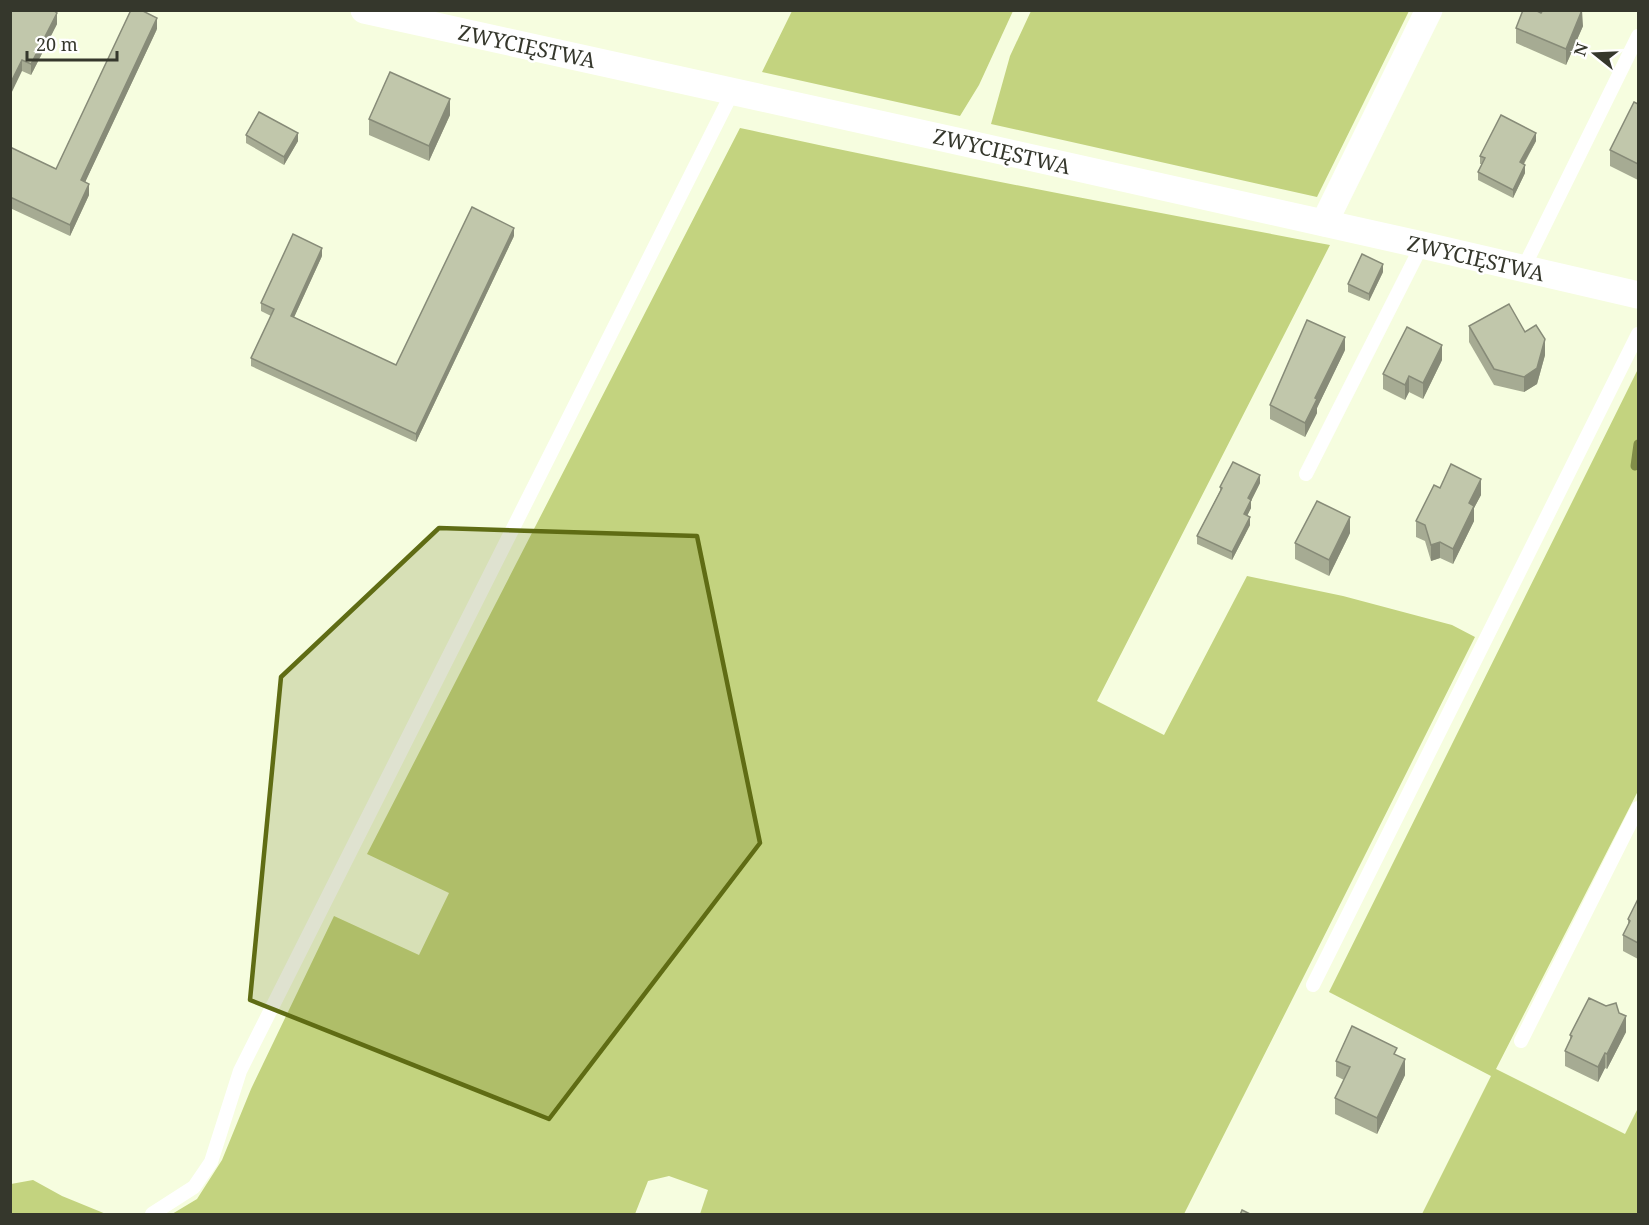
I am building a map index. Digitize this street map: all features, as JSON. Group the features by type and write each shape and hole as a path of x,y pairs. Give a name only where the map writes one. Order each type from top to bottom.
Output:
{"street":[{"name":"ZWYCIĘSTWA","path":"364,10 1638,295"},
{"path":"1324,223 1429,10"}],"lane":[{"path":"1523,269 1638,36"},
{"path":"152,1215 195,1187 211,1162 240,1071 733,91"},
{"path":"1306,474 1422,245"},
{"path":"1312,985 1638,334"},
{"path":"1521,1041 1638,808"}],"highlighted area":[{"path":"439,528 697,536 760,843 549,1119 250,1000 281,677"}],"green space":[{"path":"792,10 1013,11 979,85 960,116 762,72"},
{"path":"1031,10 1409,11 1317,197 991,124 1010,56"},
{"path":"740,128 961,174 1330,245 1097,701 1164,735 1247,576 1343,596 1452,625 1475,637 1184,1214 700,1214 708,1190 669,1176 648,1181 635,1214 172,1214 197,1199 222,1160 251,1089 334,916 419,955 449,893 367,854"},
{"path":"1638,369 1638,791 1496,1069 1625,1134 1638,1108 1638,1214 1422,1214 1491,1076 1329,992"},
{"path":"33,1180 62,1196 106,1214 11,1214 11,1184"}],"building":[{"path":"10,10 53,10 57,13 31,64 22,60 10,84"},
{"path":"131,10 141,10 157,18 81,180 89,184 70,225 10,197 10,147 56,169"},
{"path":"1523,10 1535,10 1541,13 1543,10 1582,10 1566,49 1516,28"},
{"path":"390,72 450,99 429,146 369,119"},
{"path":"1634,102 1638,104 1638,164 1610,150"},
{"path":"259,112 298,133 284,157 246,135"},
{"path":"1501,115 1536,133 1520,162 1525,165 1513,190 1478,172 1485,158 1480,156"},
{"path":"472,207 514,228 416,434 251,358 274,309 261,303 293,234 322,248 291,316 396,365"},
{"path":"1362,254 1383,264 1369,294 1348,284"},
{"path":"1509,304 1525,332 1536,325 1545,339 1537,368 1524,377 1494,369 1469,326"},
{"path":"1307,320 1345,337 1305,423 1270,405"},
{"path":"1407,327 1442,345 1423,383 1409,376 1405,385 1383,374"},
{"path":"1233,462 1260,475 1248,498 1251,500 1244,514 1250,517 1232,552 1197,536"},
{"path":"1451,464 1481,479 1469,503 1474,506 1453,549 1440,542 1431,545 1425,525 1416,521 1434,485 1440,488"},
{"path":"1317,501 1350,517 1329,560 1295,543"},
{"path":"1638,899 1638,943 1623,935"},
{"path":"1589,998 1606,1006 1616,1003 1619,1013 1626,1016 1598,1067 1565,1051 1572,1036 1570,1035"},
{"path":"1352,1026 1397,1048 1394,1054 1405,1059 1377,1118 1335,1098 1350,1067 1336,1061"},
{"path":"1242,1210 1252,1215 1240,1215"}],"waterway":[{"path":"1635,466 1638,444"}]}
